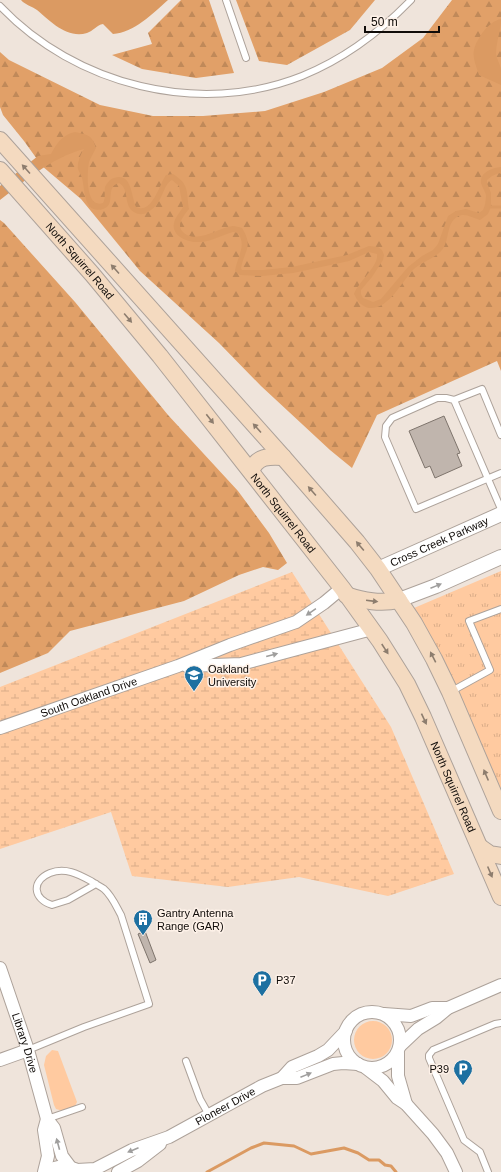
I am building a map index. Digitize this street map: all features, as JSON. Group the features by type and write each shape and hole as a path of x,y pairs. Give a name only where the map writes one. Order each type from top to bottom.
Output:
{"main road":[{"name":"North Squirrel Road","path":"3,143 348,531 378,569 426,642 450,692 501,811"},
{"name":"North Squirrel Road","path":"0,170 30,203 160,356 251,471 372,629 389,654 415,699 501,897"},
{"path":"251,471 256,462 260,459 266,457 283,458"},
{"path":"344,591 358,599 377,602 399,600"},
{"path":"480,847 490,854 501,856"}],"street":[{"name":"Cross Creek Parkway","path":"378,569 501,514"},
{"path":"399,600 501,558"},
{"name":"South Oakland Drive","path":"0,728 178,666 230,645 296,622 344,591"},
{"name":"South Oakland Drive","path":"178,666 241,664 372,629"},
{"name":"Library Drive","path":"0,968 28,1050 47,1119 54,1128 62,1156 76,1170"},
{"path":"362,1066 376,1068 384,1066 392,1060 399,1049 418,1029 436,1018 448,1008 501,985"},
{"path":"448,1008 432,1008 411,1016 374,1012 364,1013 351,1022 346,1031 344,1041 346,1051 351,1058 383,1081 396,1098 406,1104 434,1134 447,1153 456,1172"},
{"path":"384,1014 398,1027 400,1036 398,1076 406,1104"},
{"name":"Pioneer Drive","path":"282,1078 292,1067 323,1054 336,1043 346,1031"},
{"path":"0,1060 28,1050"},
{"name":"Pioneer Drive","path":"118,1172 138,1161 169,1137 262,1086 282,1078 297,1078 333,1064 362,1066"},
{"name":"Library Drive","path":"45,1172 48,1156 44,1130 47,1119"},
{"name":"Pioneer Drive","path":"45,1172 56,1167 63,1166 76,1170 95,1169 132,1150 169,1137"}],"lane":[{"path":"226,0 246,58"},
{"path":"0,6 28,33 59,53 100,73 144,87 188,93 212,93 257,89 301,76 342,56 361,44 379,30 410,0"},
{"path":"501,435 482,389 454,400 436,398 392,418 386,426 386,437 416,509 501,473"},
{"path":"454,400 501,509"},
{"path":"450,692 490,670 469,621 501,609"},
{"path":"28,1050 84,1027 149,1004 121,915 114,901 104,889 96,884 70,871 51,873 43,877 38,882 36,888 41,899 52,905 68,900 96,884"},
{"path":"488,1172 480,1152 464,1140 429,1055 433,1050 495,1024 501,1023"},
{"path":"186,1061 200,1099 209,1115"},
{"path":"47,1119 82,1106"}],"green space":[{"path":"181,0 209,0 234,73 196,78 142,69 112,55 152,44 148,33"},
{"path":"236,0 375,0 350,30 287,65 259,61"},
{"path":"452,0 501,0 501,371 497,361 377,415 352,468 330,450 261,386 219,343 140,271 81,199 42,166 3,115 0,107 0,52 9,60 100,105 153,116 203,116 265,111 324,92 382,68 423,38"},
{"path":"0,220 75,302 168,415 238,491 269,533 287,563 278,570 263,567 239,575 184,601 70,631 48,653 0,673"},
{"path":"501,571 501,799 436,649 414,608"},
{"path":"292,572 391,727 454,874 388,896 299,877 228,887 132,876 111,812 0,849 0,687"},
{"path":"373,1021 383,1024 389,1030 392,1040 389,1050 383,1056 373,1059 363,1056 357,1050 354,1040 357,1030 363,1024"},
{"path":"52,1050 58,1051 77,1102 74,1108 63,1111 56,1109 54,1105 44,1065 46,1056"}],"shaded area":[{"path":"21,0 168,0 143,22 121,33 113,34 103,24 87,33 80,34 59,28 37,10"},
{"path":"501,19 496,54 501,69 501,85 479,75 474,59 474,53 478,40 484,31 492,23"},
{"path":"75,132 91,138 96,148 89,162 88,173 88,188 93,201 103,203 105,187 109,181 120,177 124,178 128,182 136,207 146,207 151,203 166,175 173,174 185,185 187,193 189,209 183,216 180,225 182,231 193,237 227,227 233,226 242,228 246,234 248,245 242,262 242,270 263,270 292,267 347,255 369,246 378,247 382,250 384,255 383,260 361,290 363,298 373,302 381,299 408,267 422,256 433,250 438,244 448,216 456,211 466,209 479,213 483,210 486,195 481,183 482,176 487,171 501,167 501,174 499,173 492,176 487,180 491,193 491,207 488,214 480,220 466,215 457,217 451,223 446,243 441,251 415,268 394,295 382,305 369,308 360,303 354,294 356,289 375,264 377,254 369,252 349,261 293,273 262,276 240,275 235,271 242,247 241,238 238,233 233,232 209,240 197,242 182,238 175,232 174,223 183,207 179,186 172,180 166,186 157,204 144,214 138,214 131,209 127,202 126,193 119,183 112,188 107,207 96,210 92,208 86,200 82,178 78,169 78,164 84,149 61,158 39,170 0,200 0,186 38,156 51,154 60,140 70,133"}],"building":[{"path":"444,416 460,453 457,454 462,466 435,478 430,466 425,468 409,431"},
{"path":"145,931 156,960 150,963 138,934"}],"waterway":[{"path":"491,207 501,207"},
{"path":"207,1172 251,1148 264,1143 294,1146 311,1154 344,1148 358,1153 369,1160 379,1160 385,1165 391,1166 396,1172"}],"place":[{"name":"Oakland University","path":"194,692"},
{"name":"Gantry Antenna Range (GAR)","path":"143,936"},
{"name":"P37","path":"262,997"},
{"name":"P39","path":"463,1086"}]}
